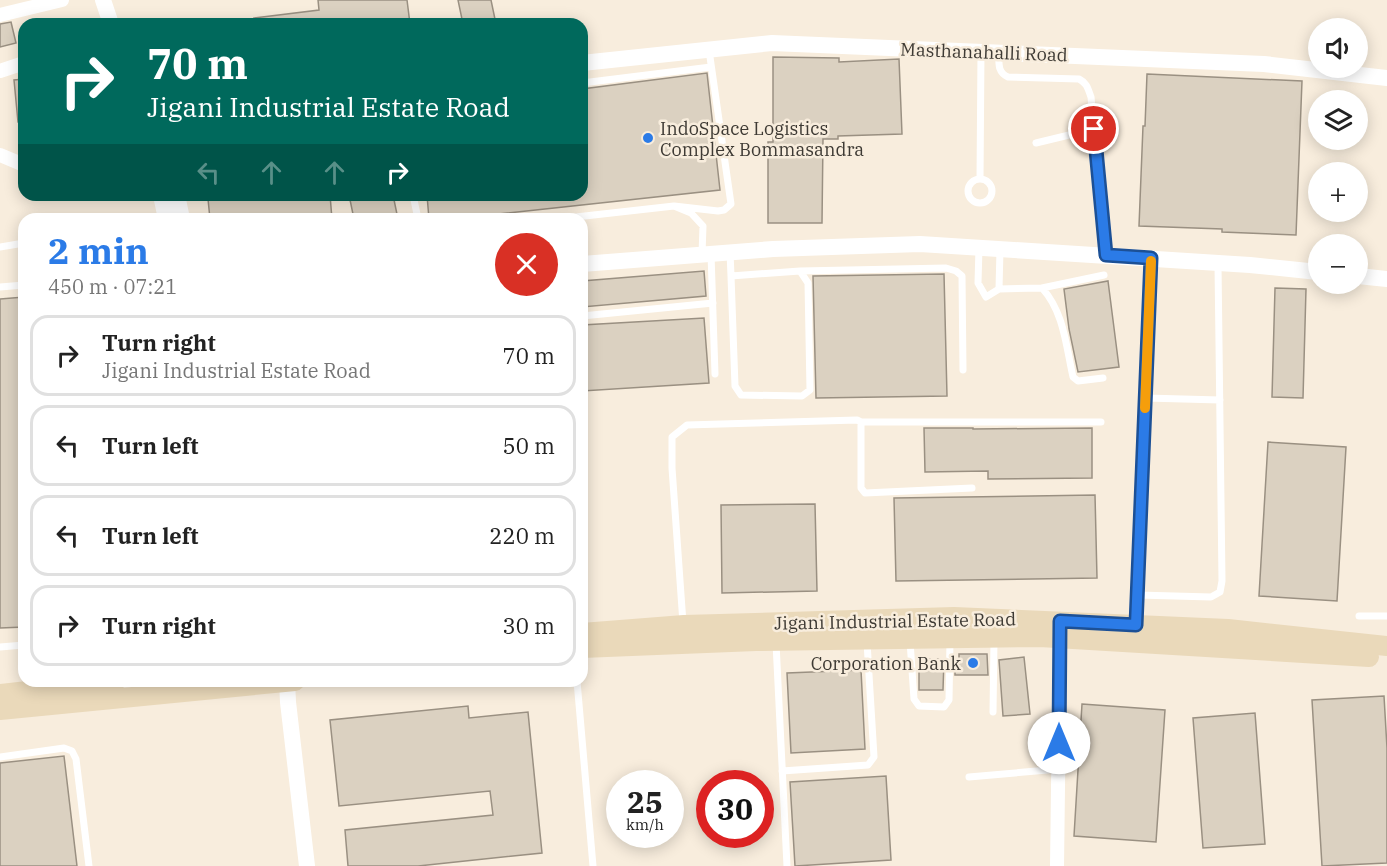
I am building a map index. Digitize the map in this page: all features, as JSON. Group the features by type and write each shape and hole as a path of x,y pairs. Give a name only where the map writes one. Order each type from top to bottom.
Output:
{"main road":[{"name":"Jigani Industrial Estate Road","path":"588,633 684,625 954,617 1060,630 1387,659"},
{"name":"Jigani Industrial Estate Road","path":"588,648 776,640 994,637 1136,625 1228,628 1387,646"},
{"path":"0,694 62,687"},
{"path":"0,710 232,687"}],"street":[{"path":"0,15 62,0"},
{"path":"103,0 109,18"},
{"name":"Masthanahalli Road","path":"588,62 772,43 1264,64 1387,78"},
{"path":"0,71 18,65"},
{"path":"0,155 18,162"},
{"path":"588,264 773,249 920,244 1218,262 1308,271"},
{"path":"1368,277 1387,279"},
{"path":"1057,866 1060,630"},
{"path":"284,687 288,702 307,866"}],"lane":[{"path":"588,216 674,206 718,211 724,210 731,204 709,50"},
{"path":"980,179 981,52"},
{"path":"676,53 677,71"},
{"path":"999,53 999,68 1002,74 1008,77 1073,78 1084,82 1091,97 1106,255"},
{"path":"588,81 711,67"},
{"path":"1036,143 1094,129"},
{"path":"674,206 691,213 703,226 713,303 715,374"},
{"path":"0,247 18,244"},
{"path":"979,248 978,283 986,297 999,289 1042,288 1104,275"},
{"path":"999,289 1000,249"},
{"path":"730,252 735,386 741,395 802,396 810,390 808,283 800,271"},
{"path":"1136,625 1151,258"},
{"path":"1138,596 1211,597 1220,592 1222,581 1218,262"},
{"path":"731,276 800,271 946,268 957,271 962,276 963,370"},
{"path":"0,287 18,286"},
{"path":"1042,288 1051,297 1059,314 1073,377 1078,381 1103,378"},
{"path":"588,315 713,303"},
{"path":"1146,398 1220,400"},
{"path":"684,625 672,468 672,437 687,425 857,420 861,422 1101,422"},
{"path":"861,422 861,488 865,493 972,488"},
{"path":"1359,616 1387,616"},
{"path":"993,712 994,637"},
{"path":"910,639 914,699 919,706 944,707 949,700 950,638"},
{"path":"782,771 868,765 874,757 867,639"},
{"path":"776,640 787,866"},
{"path":"0,647 18,646"},
{"path":"578,687 593,866"},
{"path":"0,757 64,748 72,751 76,759 89,866"},
{"path":"969,777 1059,769"}],"building":[{"path":"318,0 407,0 409,18 254,18 319,10"},
{"path":"458,0 491,0 495,18 462,18"},
{"path":"11,22 16,43 0,47 0,24"},
{"path":"773,57 839,58 839,62 899,59 902,134 838,136 838,139 823,139 822,223 768,223 768,142 773,142"},
{"name":"IndoSpace Logistics Complex Bommasandra","path":"707,73 720,190 507,213 428,213 428,201 588,201 588,88"},
{"path":"1147,74 1302,81 1296,235 1139,226"},
{"path":"14,80 18,80 18,122"},
{"path":"208,201 330,201 332,213 209,213"},
{"path":"350,201 394,201 397,213 353,213"},
{"path":"704,271 706,296 588,306 588,281"},
{"path":"944,274 947,396 816,398 813,276"},
{"path":"1108,281 1119,367 1078,372 1064,289"},
{"path":"1275,288 1306,289 1303,398 1272,397"},
{"path":"18,298 18,627 0,628 0,299"},
{"path":"704,318 709,383 588,391 588,325"},
{"path":"924,428 1092,428 1092,478 988,479 988,471 925,472"},
{"path":"1268,442 1346,447 1337,601 1259,596"},
{"path":"1095,495 1097,578 896,581 894,498"},
{"path":"815,504 817,591 722,593 721,505"},
{"path":"959,654 987,654 988,675 955,675 955,659 959,659"},
{"path":"1024,657 1030,714 1003,716 999,660"},
{"path":"919,659 944,659 943,690 919,690"},
{"path":"861,670 865,749 791,753 787,673"},
{"path":"1384,696 1387,748 1387,863 1322,866 1312,700"},
{"path":"1082,704 1165,710 1156,842 1074,836"},
{"path":"468,706 469,718 528,712 542,853 418,866 348,866 345,830 493,815 490,791 339,806 330,720"},
{"path":"1255,713 1265,844 1203,848 1193,718"},
{"path":"64,756 77,866 0,866 0,763"},
{"path":"886,776 891,860 795,866 790,782"}],"slow traffic":[{"path":"1145,408 1151,261"}],"place":[{"name":"IndoSpace Logistics Complex Bommasandra","path":"648,138"},
{"name":"Corporation Bank","path":"973,663"}],"route":[{"path":"1059,743 1060,621 1136,625 1151,258 1106,255 1094,129"}]}
